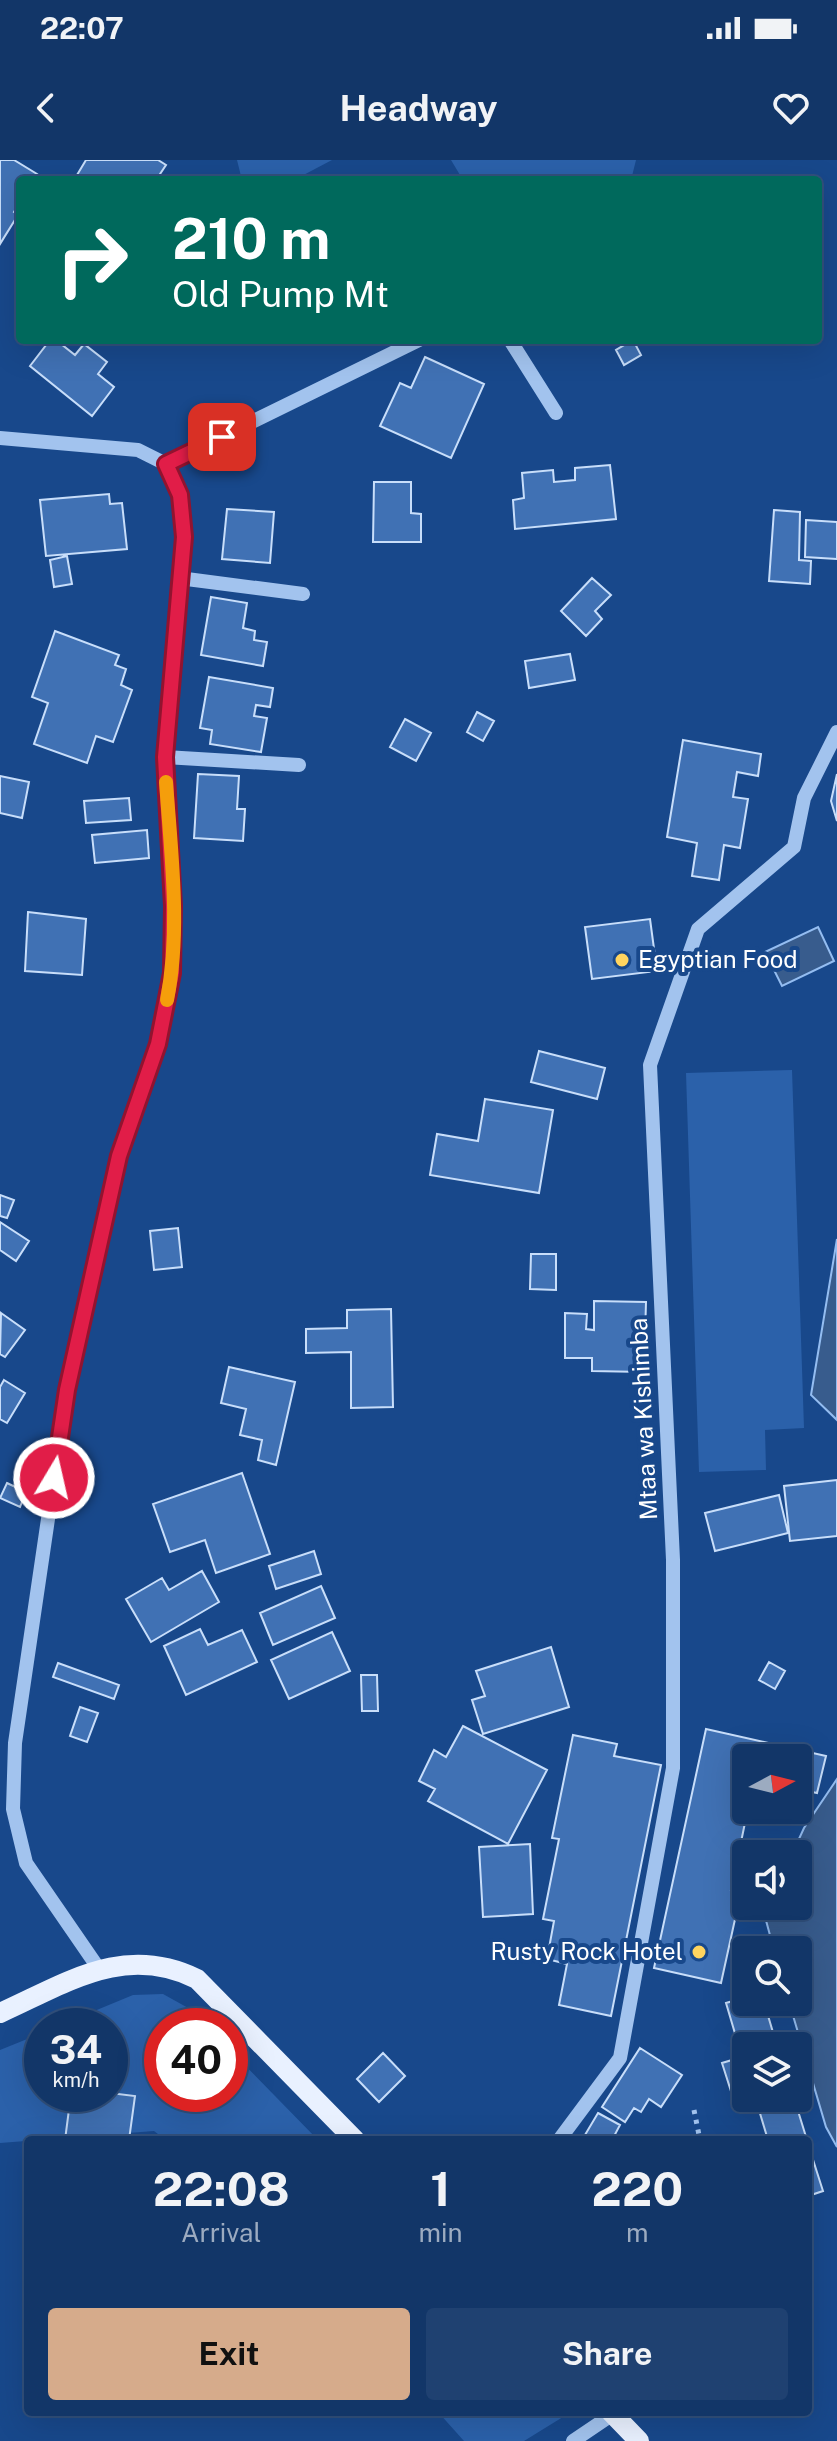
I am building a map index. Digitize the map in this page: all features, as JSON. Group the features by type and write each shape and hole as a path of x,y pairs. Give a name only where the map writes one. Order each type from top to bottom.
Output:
{"main road":[{"path":"0,2013 99,1969 127,1963 153,1963 176,1969 197,1979 351,2136"},
{"path":"615,2416 639,2441"}],"street":[{"path":"166,464 411,344"},
{"path":"513,344 556,413"},
{"path":"0,438 138,450 166,464 180,495 184,537 165,757 173,906 172,973 158,1044 119,1156 67,1390 15,1743 13,1809 26,1863 99,1969"},
{"path":"179,578 303,594"},
{"name":"Mtaa wa Kishimba","path":"562,2136 620,2058 673,1768 673,1560 650,1065 698,929 794,847 804,798 837,732"},
{"path":"165,757 299,765"},
{"path":"573,2441 608,2416"}],"path":[{"path":"694,2110 699,2136"}],"shaded area":[{"path":"237,160 332,160 302,176 241,176"},
{"path":"451,160 636,160 632,176 461,176"},
{"path":"818,927 834,961 782,986 765,952"},
{"path":"792,1070 804,1428 765,1430 766,1470 699,1472 686,1073"},
{"path":"837,1239 837,1420 811,1395"},
{"path":"837,1779 837,2147 826,2127 812,2080 812,2032 798,2032 793,2016 812,2016 812,1936 770,1936 766,1920 812,1920 812,1840 798,1840 807,1824 812,1824 812,1816"},
{"path":"163,1994 188,2008 144,2008 144,2112 248,2112 248,2068 314,2136 161,2136 154,2131 90,2136 24,2136 24,2141 0,2143 0,2050 24,2040 24,2112 128,2112 128,2008 102,2008 133,1995"},
{"path":"442,2416 565,2416 524,2441 464,2441"}],"building":[{"path":"0,160 14,160 37,174 16,176 16,218 0,244"},
{"path":"86,160 158,160 166,165 159,176 76,176"},
{"path":"47,344 61,344 75,355 84,344 107,362 98,374 114,387 92,416 30,366"},
{"path":"626,344 635,344 641,355 624,365 616,350"},
{"path":"425,357 484,384 451,458 380,426 400,383 411,388"},
{"path":"610,465 616,519 515,529 513,500 524,498 522,473 553,470 554,482 575,480 575,468"},
{"path":"374,482 411,482 411,513 421,514 421,542 373,542"},
{"path":"109,494 110,504 122,503 127,549 46,556 40,500"},
{"path":"227,509 274,512 270,563 222,559"},
{"path":"774,510 800,512 799,560 811,561 810,584 769,581"},
{"path":"806,520 837,522 837,559 805,557"},
{"path":"67,556 72,584 54,587 50,560"},
{"path":"592,578 611,595 595,611 602,619 586,636 561,611"},
{"path":"211,597 247,603 243,628 255,631 254,640 267,642 263,666 201,655"},
{"path":"55,631 119,655 115,665 126,669 121,685 132,690 113,742 96,736 87,763 34,744 48,703 32,697"},
{"path":"570,654 575,680 529,688 525,661"},
{"path":"209,677 273,688 270,707 256,705 254,716 267,718 261,752 210,744 212,730 200,728"},
{"path":"477,712 494,721 483,741 467,732"},
{"path":"405,719 431,733 416,761 390,747"},
{"path":"683,740 761,754 758,776 737,772 733,797 748,799 740,848 724,845 719,880 692,876 697,843 667,837"},
{"path":"198,774 239,776 237,809 245,809 243,841 194,838"},
{"path":"837,774 837,821 831,801"},
{"path":"0,776 29,782 22,818 0,813"},
{"path":"129,798 131,820 86,823 84,801"},
{"path":"147,830 149,858 95,863 92,835"},
{"path":"28,912 86,919 82,975 25,971"},
{"path":"650,919 657,971 592,979 585,927"},
{"path":"539,1051 605,1068 597,1099 531,1082"},
{"path":"485,1099 553,1110 539,1193 430,1175 437,1134 478,1141"},
{"path":"0,1195 14,1200 7,1218 0,1216"},
{"path":"0,1222 29,1241 16,1261 0,1250"},
{"path":"178,1228 182,1267 154,1270 150,1231"},
{"path":"531,1254 556,1254 556,1290 530,1289"},
{"path":"594,1301 646,1302 644,1372 592,1371 592,1358 565,1358 565,1313 587,1314 586,1329 594,1330"},
{"path":"391,1309 393,1407 351,1408 351,1352 306,1353 306,1329 347,1328 347,1310"},
{"path":"1,1313 25,1330 5,1357 0,1354"},
{"path":"229,1367 295,1382 276,1465 258,1460 262,1440 240,1435 246,1409 221,1403"},
{"path":"4,1380 25,1393 7,1423 0,1419 0,1387"},
{"path":"242,1473 270,1554 216,1573 205,1540 170,1552 153,1504"},
{"path":"837,1480 837,1536 790,1541 784,1486"},
{"path":"7,1483 26,1492 20,1507 0,1498"},
{"path":"779,1495 788,1533 715,1551 705,1513"},
{"path":"314,1551 321,1574 276,1589 269,1566"},
{"path":"202,1571 219,1602 151,1642 126,1599 162,1578 169,1590"},
{"path":"321,1586 335,1618 273,1645 260,1613"},
{"path":"200,1629 208,1645 242,1630 257,1662 186,1695 164,1646"},
{"path":"332,1632 350,1671 289,1699 271,1660"},
{"path":"551,1647 569,1707 483,1734 472,1700 485,1696 476,1671"},
{"path":"769,1662 785,1671 775,1689 759,1680"},
{"path":"58,1663 119,1685 114,1699 53,1677"},
{"path":"361,1675 377,1675 378,1711 362,1711"},
{"path":"80,1707 98,1713 87,1742 70,1736"},
{"path":"463,1726 547,1770 508,1844 428,1801 435,1789 419,1781 434,1750 446,1757"},
{"path":"706,1729 773,1744 732,1744 732,1824 745,1824 741,1840 732,1840 732,1920 735,1920 721,1983 654,1968"},
{"path":"573,1735 617,1744 614,1756 661,1765 611,2016 559,2005 567,1964 547,1959 554,1921 543,1919 559,1839 552,1838"},
{"path":"812,1753 826,1756 817,1793 812,1792"},
{"path":"530,1844 533,1914 483,1917 479,1847"},
{"path":"732,2001 732,2016 768,2016 773,2032 735,2032 726,2003"},
{"path":"640,2048 682,2075 661,2107 649,2099 641,2112 634,2108 625,2122 602,2107"},
{"path":"383,2053 405,2076 379,2102 357,2079"},
{"path":"732,2060 732,2094 722,2063"},
{"path":"128,2095 135,2096 130,2136 66,2136 69,2112 128,2112"},
{"path":"760,2112 798,2112 806,2136 767,2136"},
{"path":"598,2113 620,2125 614,2136 584,2136"},
{"path":"812,2157 823,2191 812,2195"}],"slow traffic":[{"path":"166,782 173,906 172,973 167,1000"}],"place":[{"name":"Egyptian Food","path":"622,960"},
{"name":"Rusty Rock Hotel","path":"699,1952"}],"route":[{"path":"54,1478 67,1390 119,1156 158,1044 172,973 173,906 165,757 184,537 180,495 166,464 222,437"}]}
